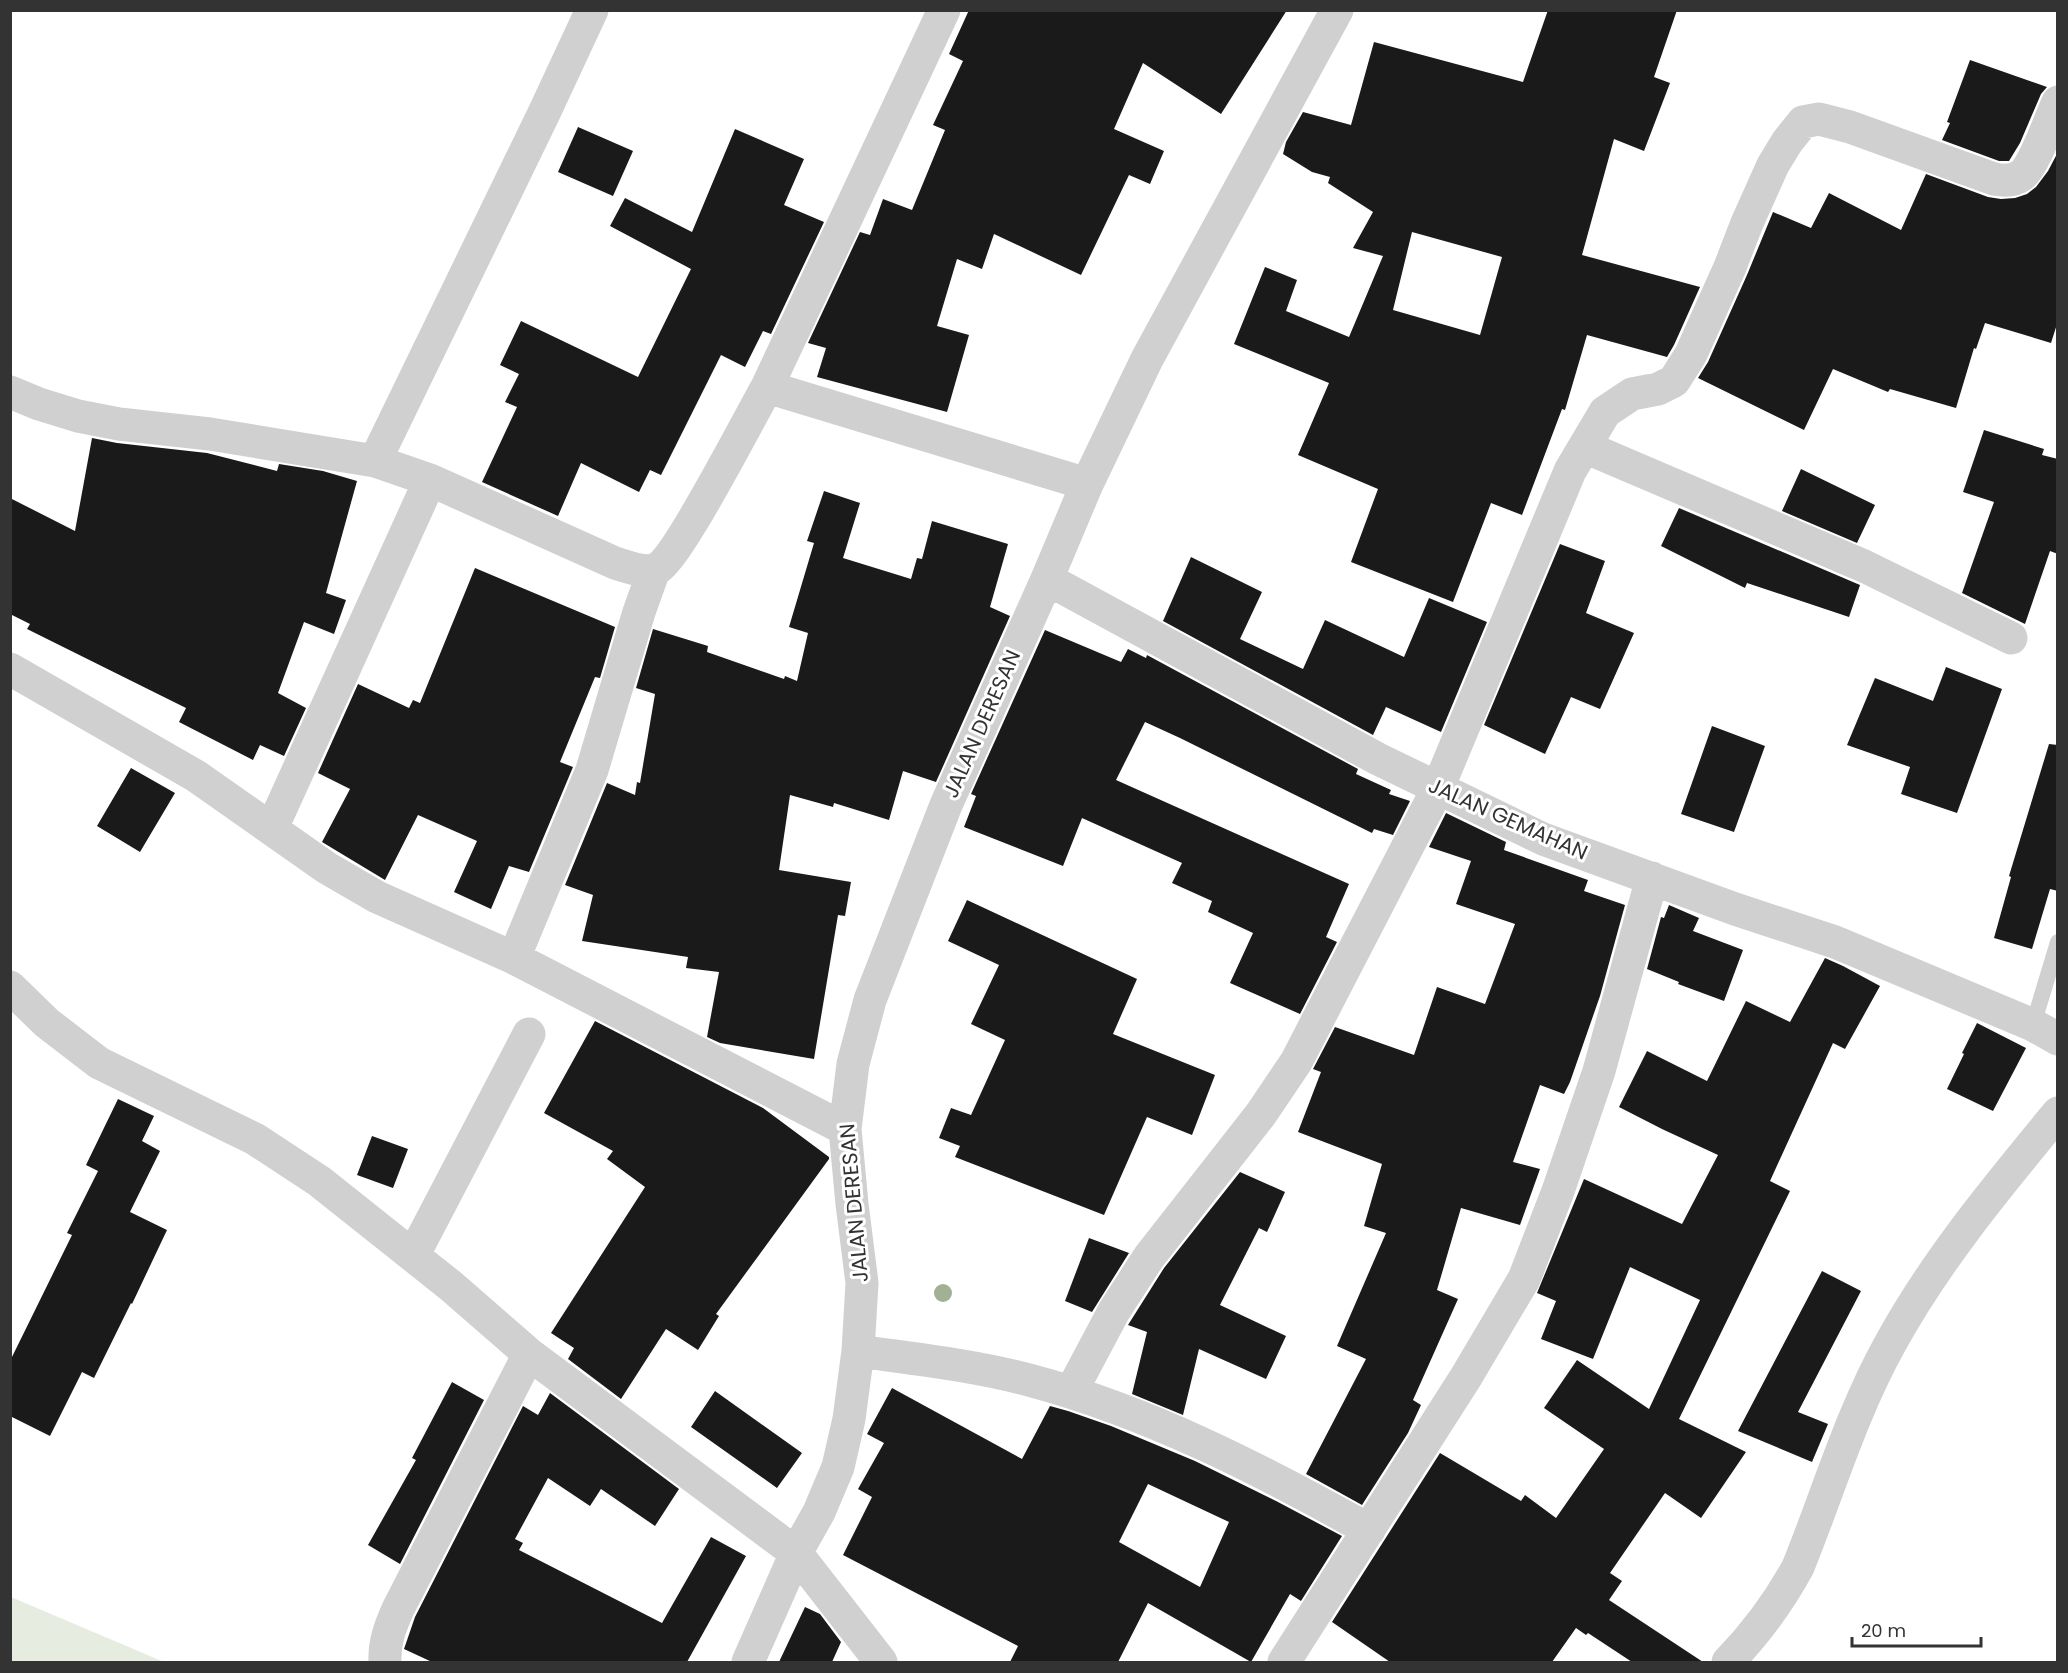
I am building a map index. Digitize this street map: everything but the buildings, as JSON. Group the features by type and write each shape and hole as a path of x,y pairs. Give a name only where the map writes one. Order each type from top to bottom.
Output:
{"street":[{"path":"375,461 592,10"},
{"path":"10,392 48,407 99,420 210,434 375,461 430,480 615,563 654,570 663,565 683,537 767,387 944,10"},
{"name":"JALAN DERESAN","path":"748,1662 796,1553 819,1512 838,1467 849,1419 858,1351 862,1283 845,1129 853,1064 870,1000 946,805 1087,484 1147,358 1337,10"},
{"path":"1071,1392 1114,1311 1149,1257 1261,1114 1296,1062 1438,788 1563,487 1605,412 1632,394 1658,389 1674,381 1700,336 1773,165 1803,122 1820,119 1995,179 2008,180 2022,174 2030,165 2058,102"},
{"path":"767,387 1087,484"},
{"path":"1585,447 1864,566 2011,638"},
{"path":"272,828 430,480"},
{"path":"514,958 592,770 639,612 654,570"},
{"name":"JALAN GEMAHAN","path":"1047,579 1378,759 1543,839 1735,909 1835,942 2045,1032"},
{"path":"10,669 196,776 327,868 377,897 514,958 845,1129"},
{"path":"1284,1662 1466,1377 1524,1279 1558,1191 1599,1071 1652,878"},
{"path":"10,987 47,1023 99,1063 255,1139 319,1181 451,1286 529,1354 796,1553 881,1662"},
{"path":"413,1256 529,1034"},
{"path":"1728,1662 1750,1639 1785,1591 1806,1548 1862,1402 1889,1345 1926,1282 1986,1199 2058,1113"},
{"path":"858,1351 970,1367 1027,1379 1071,1392 1210,1446 1266,1473 1369,1530"},
{"path":"385,1662 385,1648 398,1609 529,1354"}],"lane":[{"path":"2045,1032 2058,942"}],"shaded area":[{"path":"11,1597 164,1662 11,1662"}]}
